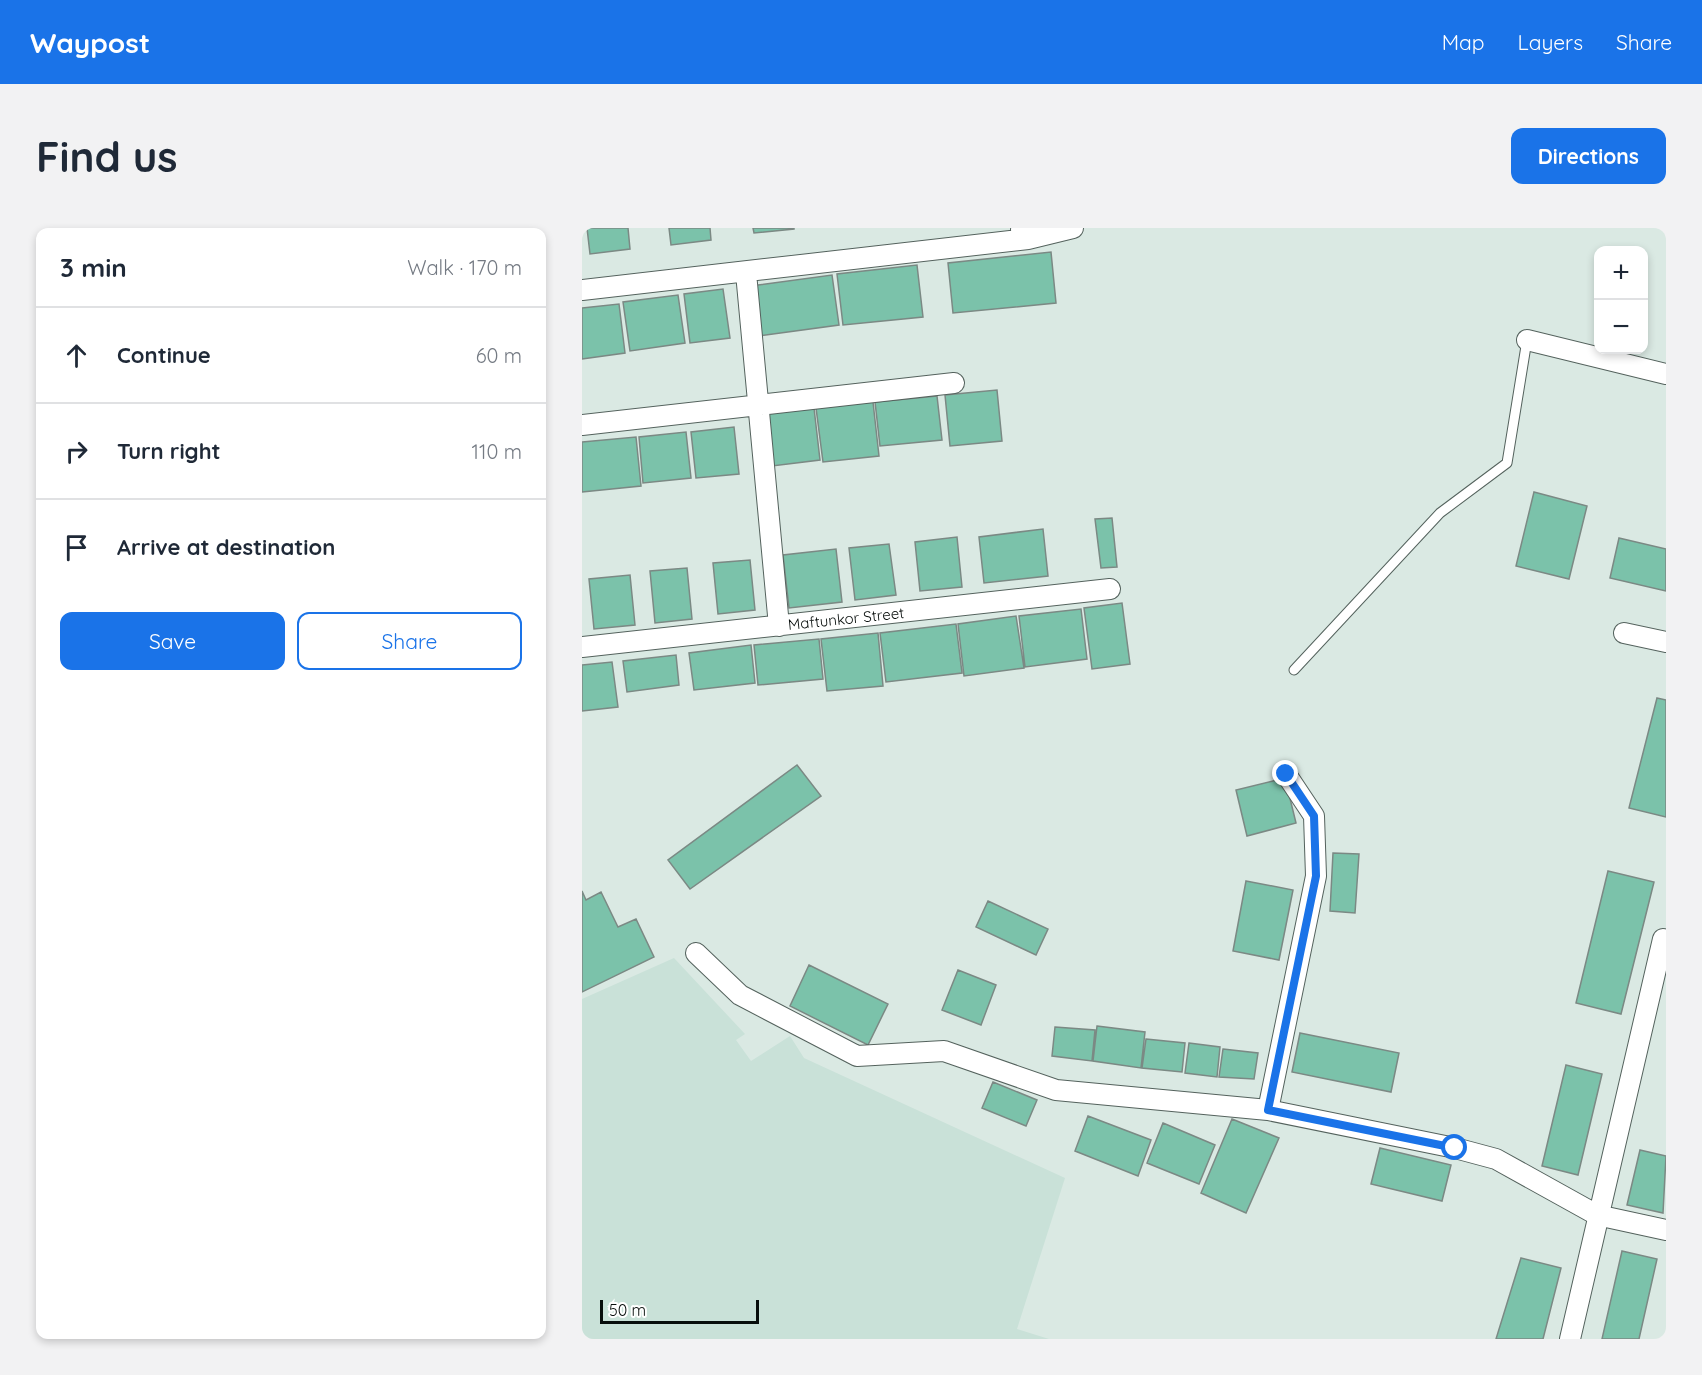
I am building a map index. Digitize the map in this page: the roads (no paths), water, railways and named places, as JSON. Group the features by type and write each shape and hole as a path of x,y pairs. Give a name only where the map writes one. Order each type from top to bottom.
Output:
{"street":[{"path":"582,290 746,273 1073,228"},
{"path":"746,273 779,626"},
{"path":"1527,340 1666,374"},
{"path":"582,425 954,383"},
{"name":"Maftunkor Street","path":"582,647 1110,589"},
{"path":"1624,633 1666,642"},
{"path":"1268,1110 1316,876 1314,816 1286,774"},
{"path":"1570,1339 1597,1215 1665,935"},
{"path":"696,953 740,995 857,1056 944,1052 1056,1090 1268,1110 1496,1159 1597,1215 1666,1230"}],"lane":[{"path":"1294,670 1440,513 1508,463 1527,340"}]}
